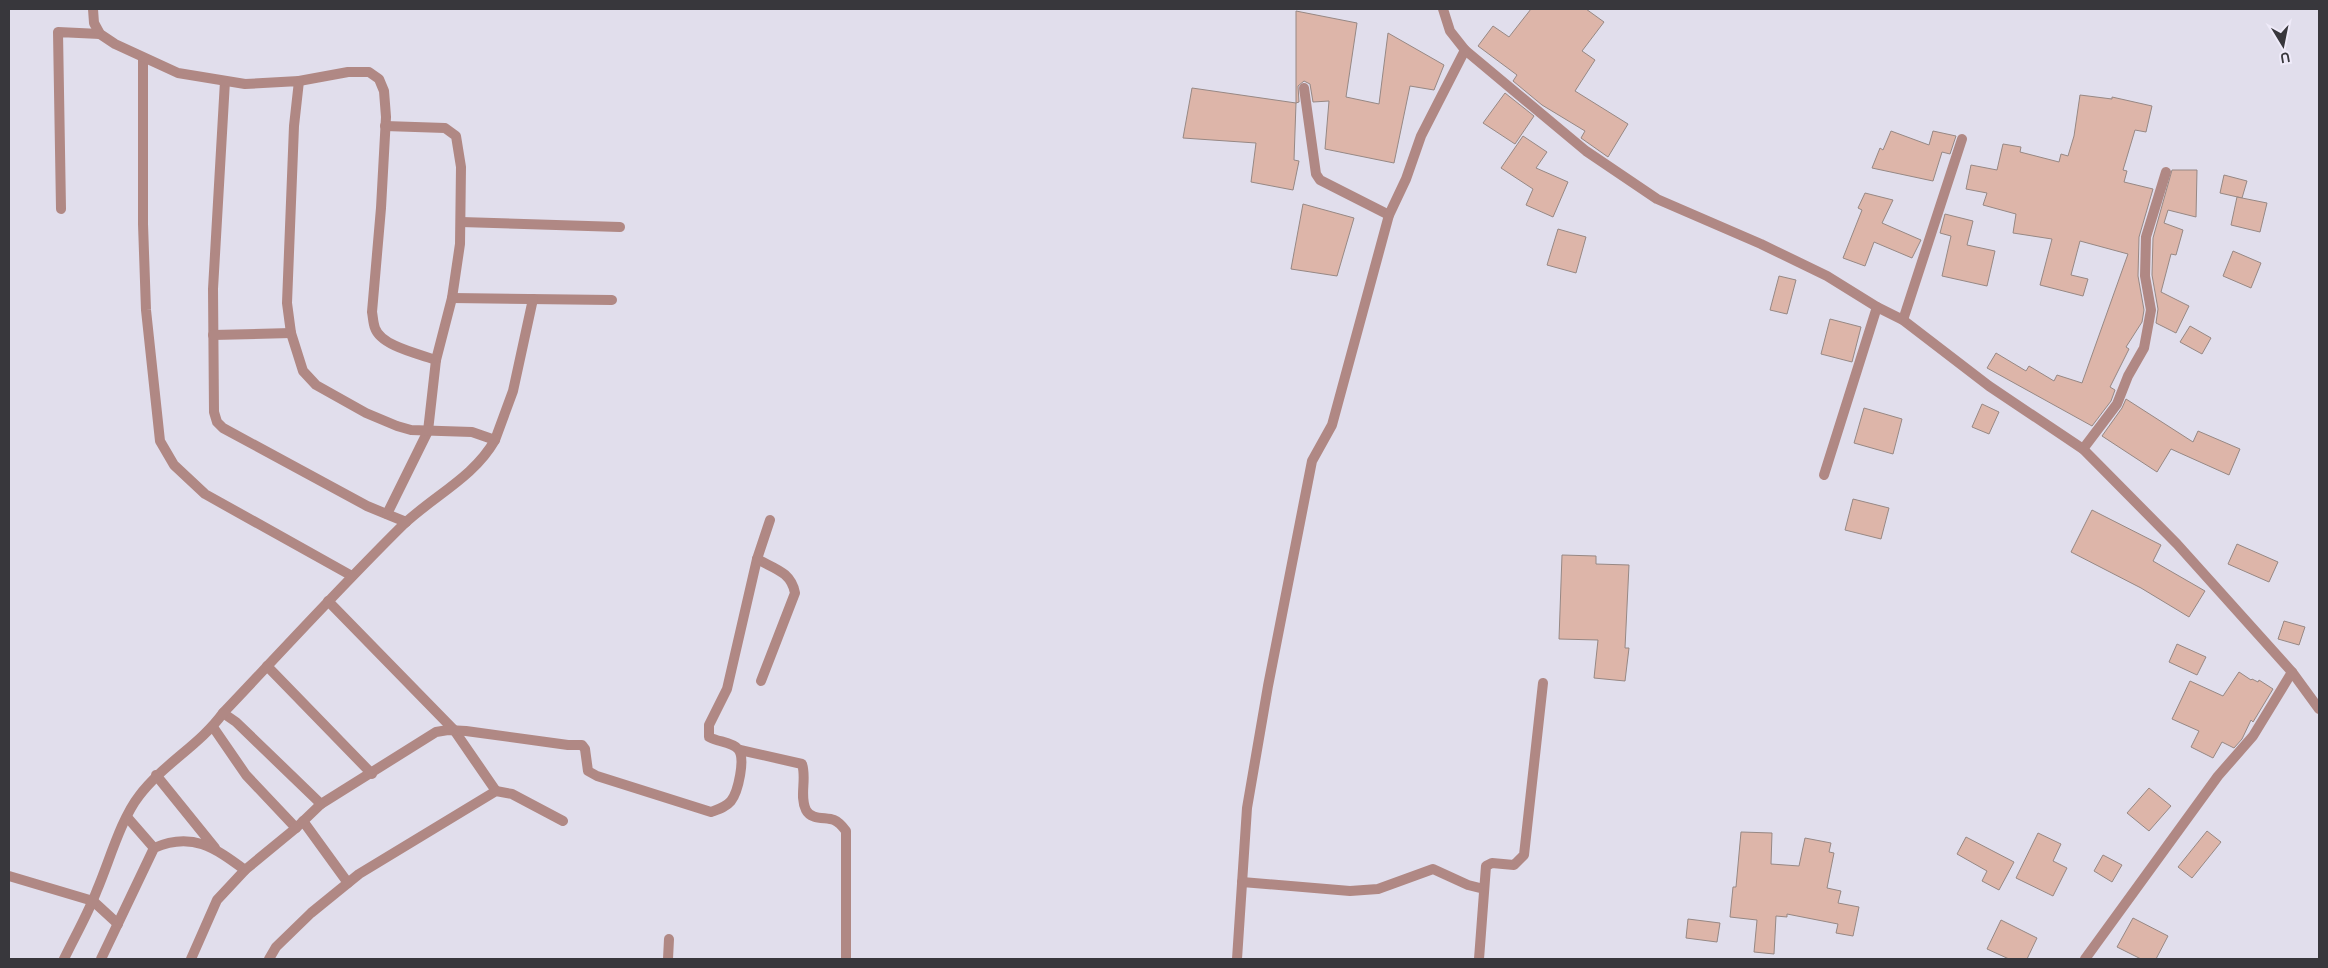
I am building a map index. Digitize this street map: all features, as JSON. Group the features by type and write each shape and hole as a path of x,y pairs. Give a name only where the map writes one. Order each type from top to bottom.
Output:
{"street":[{"path":"93,9 94,23 100,34 115,44 178,73 245,84 299,81 348,72 369,72 379,79 384,91 385,126 372,312 375,329 382,339 436,360"},
{"path":"1444,9 1450,30 1465,50 1586,150 1657,199 1761,244 1827,276 1902,320 1989,386 2082,449 2177,544 2292,672 2319,709"},
{"path":"62,209 58,32 100,34"},
{"path":"1237,959 1247,808 1268,686 1312,461 1332,425 1360,316 1389,216 1406,179 1421,136 1465,50"},
{"path":"143,58 143,195 146,310 160,441 174,465 205,494 352,576"},
{"path":"225,81 213,289 214,412 217,422 223,428 366,506 406,522"},
{"path":"299,81 294,126 287,304 291,333 303,371 316,385 366,413 397,426 411,430 472,432 495,440"},
{"path":"1304,88 1316,174 1320,180 1389,216"},
{"path":"385,126 445,128 456,136 461,167 460,244 452,298 436,360 428,431 387,514"},
{"path":"1902,320 1962,139"},
{"path":"2082,449 2116,404 2128,376 2144,348 2151,310 2145,276 2146,237 2166,172"},
{"path":"461,222 620,226"},
{"path":"452,298 612,300"},
{"path":"64,959 93,900 127,817 138,797 156,775 213,727 223,713 328,601 406,522 477,467 495,440 513,391 533,299"},
{"path":"1824,475 1877,307"},
{"path":"213,335 291,333"},
{"path":"770,520 758,559 727,689 709,725 710,737 736,746 740,750 802,764 804,771 804,803 807,812 812,816 835,821 846,831 846,959"},
{"path":"758,559 786,575 793,582 795,593 760,681"},
{"path":"328,601 454,730 496,791"},
{"path":"267,666 372,774"},
{"path":"2086,959 2218,776 2252,736 2292,672"},
{"path":"1479,959 1484,889 1488,864 1514,865 1524,854 1543,683"},
{"path":"223,713 236,722 321,804"},
{"path":"213,727 246,775 300,825 348,883"},
{"path":"191,959 217,900 245,870 300,825 321,804 372,774 436,732 454,730 568,745 582,745 586,749 588,771 597,776 711,812 724,807 732,800 742,767 740,750"},
{"path":"156,775 215,848 245,870"},
{"path":"269,959 276,947 311,913 359,874 496,791 512,794 563,821"},
{"path":"127,817 154,848"},
{"path":"101,959 154,848 169,842 182,841 194,842 215,848"},
{"path":"1242,882 1350,891 1366,890 1390,886 1433,869 1468,885 1484,889"},
{"path":"9,876 93,900 118,924"},
{"path":"668,939 668,959"}],"building":[{"path":"1531,9 1586,9 1604,22 1582,51 1595,60 1575,91 1628,124 1608,157 1581,138 1585,131 1542,105 1513,81 1517,75 1478,46 1493,26 1509,37"},
{"path":"1296,11 1357,23 1346,97 1379,104 1388,33 1444,65 1434,90 1410,86 1394,163 1325,149 1329,101 1313,102 1310,84 1304,81 1298,86 1299,102 1296,103"},
{"path":"1192,88 1296,103 1294,160 1299,161 1293,190 1251,182 1256,143 1183,138"},
{"path":"1505,93 1534,116 1515,144 1483,123"},
{"path":"2080,95 2112,99 2112,97 2152,106 2146,132 2135,130 2123,170 2127,171 2124,182 2153,189 2139,237 2138,276 2144,310 2142,322 2126,347 2129,349 2110,387 2115,390 2111,401 2092,426 1987,368 1996,353 2026,371 2029,366 2054,381 2057,375 2082,383 2128,254 2080,241 2071,275 2088,279 2083,296 2040,285 2052,239 2013,233 2016,214 1983,205 1987,193 1966,189 1971,165 1997,170 2003,144 2021,147 2020,152 2059,162 2061,154 2068,156 2074,136"},
{"path":"1891,131 1929,145 1933,131 1956,136 1950,154 1942,152 1933,181 1872,168 1880,148 1883,150"},
{"path":"1523,136 1547,152 1536,168 1568,182 1553,217 1526,205 1533,189 1501,168"},
{"path":"2172,170 2197,170 2196,217 2168,210 2164,223 2183,230 2176,255 2171,254 2161,292 2189,306 2176,333 2156,323 2158,309 2152,275 2153,238"},
{"path":"2224,175 2247,181 2242,198 2220,193"},
{"path":"1865,193 1893,200 1882,223 1921,240 1912,258 1874,242 1865,266 1843,258 1862,210 1858,208"},
{"path":"2237,197 2267,203 2260,232 2231,225"},
{"path":"1303,204 1354,218 1337,276 1291,269"},
{"path":"1945,214 1973,221 1967,245 1995,251 1987,286 1942,276 1951,236 1940,233"},
{"path":"1558,229 1586,237 1576,273 1547,265"},
{"path":"2233,251 2261,263 2251,288 2223,276"},
{"path":"1779,276 1796,280 1787,314 1770,310"},
{"path":"1830,319 1861,327 1852,362 1821,354"},
{"path":"2190,326 2211,338 2202,354 2180,342"},
{"path":"2126,399 2193,442 2198,431 2240,449 2229,475 2171,449 2157,472 2102,436 2122,408"},
{"path":"1982,404 1999,412 1989,434 1972,427"},
{"path":"1864,408 1902,419 1893,454 1854,443"},
{"path":"1853,499 1889,508 1881,539 1845,530"},
{"path":"2092,510 2161,545 2153,561 2205,591 2189,617 2141,588 2071,552"},
{"path":"2237,544 2278,562 2269,582 2228,564"},
{"path":"1562,555 1596,556 1596,564 1629,565 1625,648 1629,648 1625,681 1594,678 1598,640 1559,639"},
{"path":"2284,621 2305,627 2299,645 2278,639"},
{"path":"2177,644 2206,657 2197,675 2169,662"},
{"path":"2239,672 2251,680 2258,682 2259,680 2273,689 2253,722 2251,720 2242,739 2234,748 2222,742 2213,758 2191,747 2199,731 2172,719 2190,681 2223,696"},
{"path":"2149,788 2171,806 2149,831 2127,813"},
{"path":"2207,831 2221,842 2192,878 2178,867"},
{"path":"1741,832 1772,833 1771,864 1799,866 1805,838 1831,843 1829,852 1834,853 1827,888 1841,891 1838,903 1859,907 1853,936 1836,933 1838,924 1787,914 1787,917 1776,916 1774,954 1754,952 1757,920 1730,917 1733,887 1736,887"},
{"path":"2038,833 2061,844 2053,861 2067,868 2053,896 2016,878"},
{"path":"1966,837 2014,862 1999,890 1982,881 1987,871 1957,854"},
{"path":"2103,855 2122,865 2112,882 2094,871"},
{"path":"2133,918 2168,936 2156,959 2141,959 2117,947"},
{"path":"1688,919 1720,923 1717,942 1686,938"},
{"path":"2001,920 2037,938 2027,959 2009,959 1987,949"}]}
